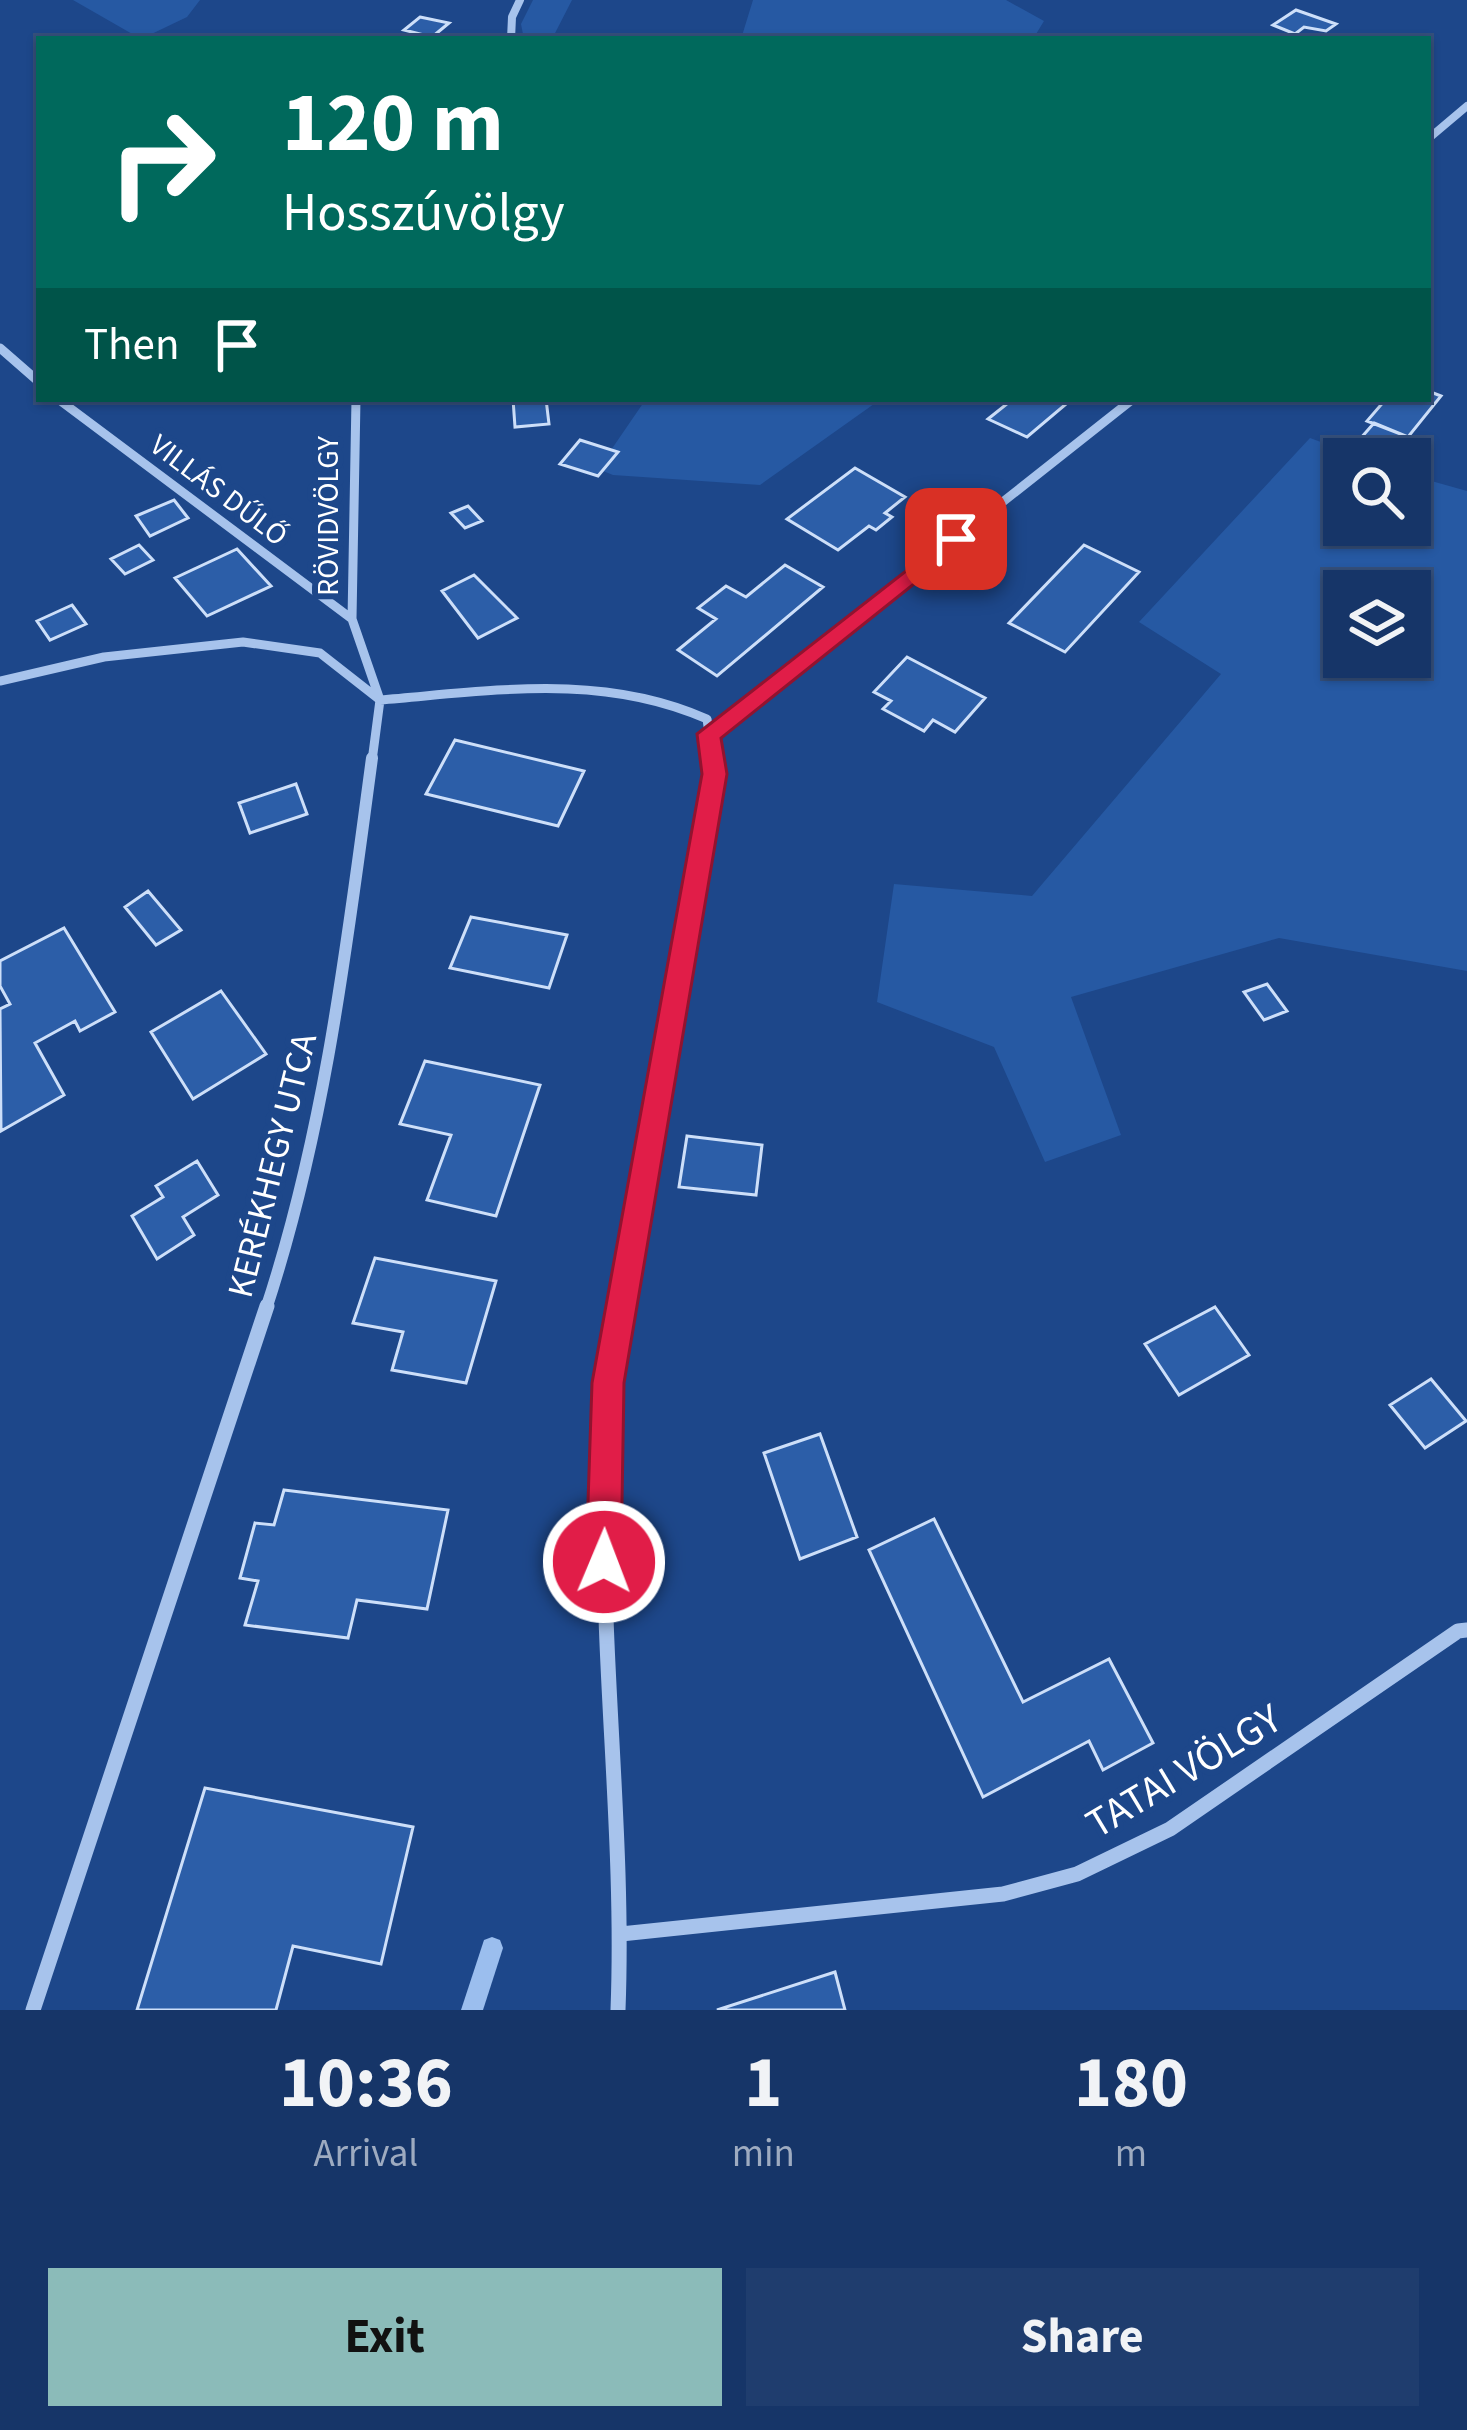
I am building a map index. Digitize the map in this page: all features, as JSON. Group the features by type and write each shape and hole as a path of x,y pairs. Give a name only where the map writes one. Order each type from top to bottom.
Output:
{"street":[{"path":"512,36 512,17 520,0"},
{"path":"1431,136 1467,106"},
{"path":"0,348 36,379"},
{"name":"VILLÁS DŰLŐ","path":"62,402 352,619"},
{"name":"RÖVIDVÖLGY","path":"354,402 352,619 380,700"},
{"path":"709,734 1128,402"},
{"path":"0,680 104,657 243,642 320,653 380,700 591,688 675,701 707,718 715,774 608,1383 603,1607 621,1934 618,2010"},
{"name":"KERÉKHEGY UTCA","path":"33,2010 285,1251 335,1038 380,700"},
{"name":"TATAI VÖLGY","path":"621,1934 1003,1894 1077,1874 1170,1829 1458,1631 1467,1630"}],"shaded area":[{"path":"73,0 200,0 187,17 147,36 136,36"},
{"path":"533,0 572,0 554,36 523,36 521,24"},
{"path":"753,0 1006,0 1044,21 1035,36 742,36"},
{"path":"644,402 877,402 760,485 613,475 598,469"},
{"path":"1310,438 1323,443 1323,546 1431,546 1431,481 1467,491 1467,971 1279,938 1071,997 1121,1135 1045,1162 994,1047 877,1002 894,884 1032,896 1221,674 1139,622"}],"building":[{"path":"1296,10 1336,24 1326,31 1304,27 1295,34 1273,25"},
{"path":"420,17 449,23 433,36 404,30"},
{"path":"1431,392 1441,396 1408,437 1367,421 1383,402 1431,402"},
{"path":"513,402 546,402 549,424 515,427"},
{"path":"1009,402 1068,402 1027,437 988,419"},
{"path":"1374,423 1409,438 1361,438"},
{"path":"580,440 618,452 598,476 560,464"},
{"path":"855,468 905,497 885,513 892,517 876,530 869,526 838,550 787,519"},
{"path":"174,500 188,518 150,536 136,516"},
{"path":"468,506 482,521 465,528 451,513"},
{"path":"139,545 153,560 125,574 111,559"},
{"path":"1084,545 1139,572 1065,652 1009,623"},
{"path":"237,549 271,586 207,616 175,578"},
{"path":"785,565 823,587 717,676 678,650 716,619 698,608 726,586 746,597"},
{"path":"474,575 517,618 478,638 442,591"},
{"path":"72,605 86,624 50,640 37,621"},
{"path":"907,657 985,698 955,732 933,720 924,731 883,709 891,701 874,692"},
{"path":"455,740 584,771 558,826 426,794"},
{"path":"296,784 307,814 250,833 239,803"},
{"path":"148,891 181,930 156,945 125,907"},
{"path":"471,917 567,935 549,988 450,968"},
{"path":"64,928 115,1012 80,1031 75,1021 35,1043 64,1095 1,1131 0,1009 10,1004 0,986 0,961"},
{"path":"1267,984 1287,1011 1264,1020 1244,992"},
{"path":"221,991 266,1054 193,1099 151,1032"},
{"path":"425,1061 540,1085 496,1216 427,1200 451,1135 400,1124"},
{"path":"687,1136 762,1145 756,1195 679,1187"},
{"path":"197,1161 218,1195 183,1217 194,1235 157,1259 132,1216 163,1197 156,1186"},
{"path":"375,1258 496,1281 466,1383 392,1370 403,1332 353,1323"},
{"path":"1215,1307 1249,1355 1179,1395 1145,1344"},
{"path":"1431,1379 1466,1421 1425,1448 1390,1405"},
{"path":"820,1434 857,1537 800,1559 764,1453"},
{"path":"284,1490 448,1510 427,1609 357,1600 348,1638 245,1625 258,1581 240,1578 255,1523 274,1525"},
{"path":"934,1519 1023,1702 1109,1659 1153,1743 1103,1770 1089,1741 983,1797 869,1550"},
{"path":"205,1788 413,1827 381,1964 293,1946 276,2010 137,2010"},
{"path":"835,1972 845,2010 717,2010"}],"waterway":[{"path":"472,2010 492,1948"}],"route":[{"path":"604,1562 608,1383 715,774 709,734 956,539"}]}
